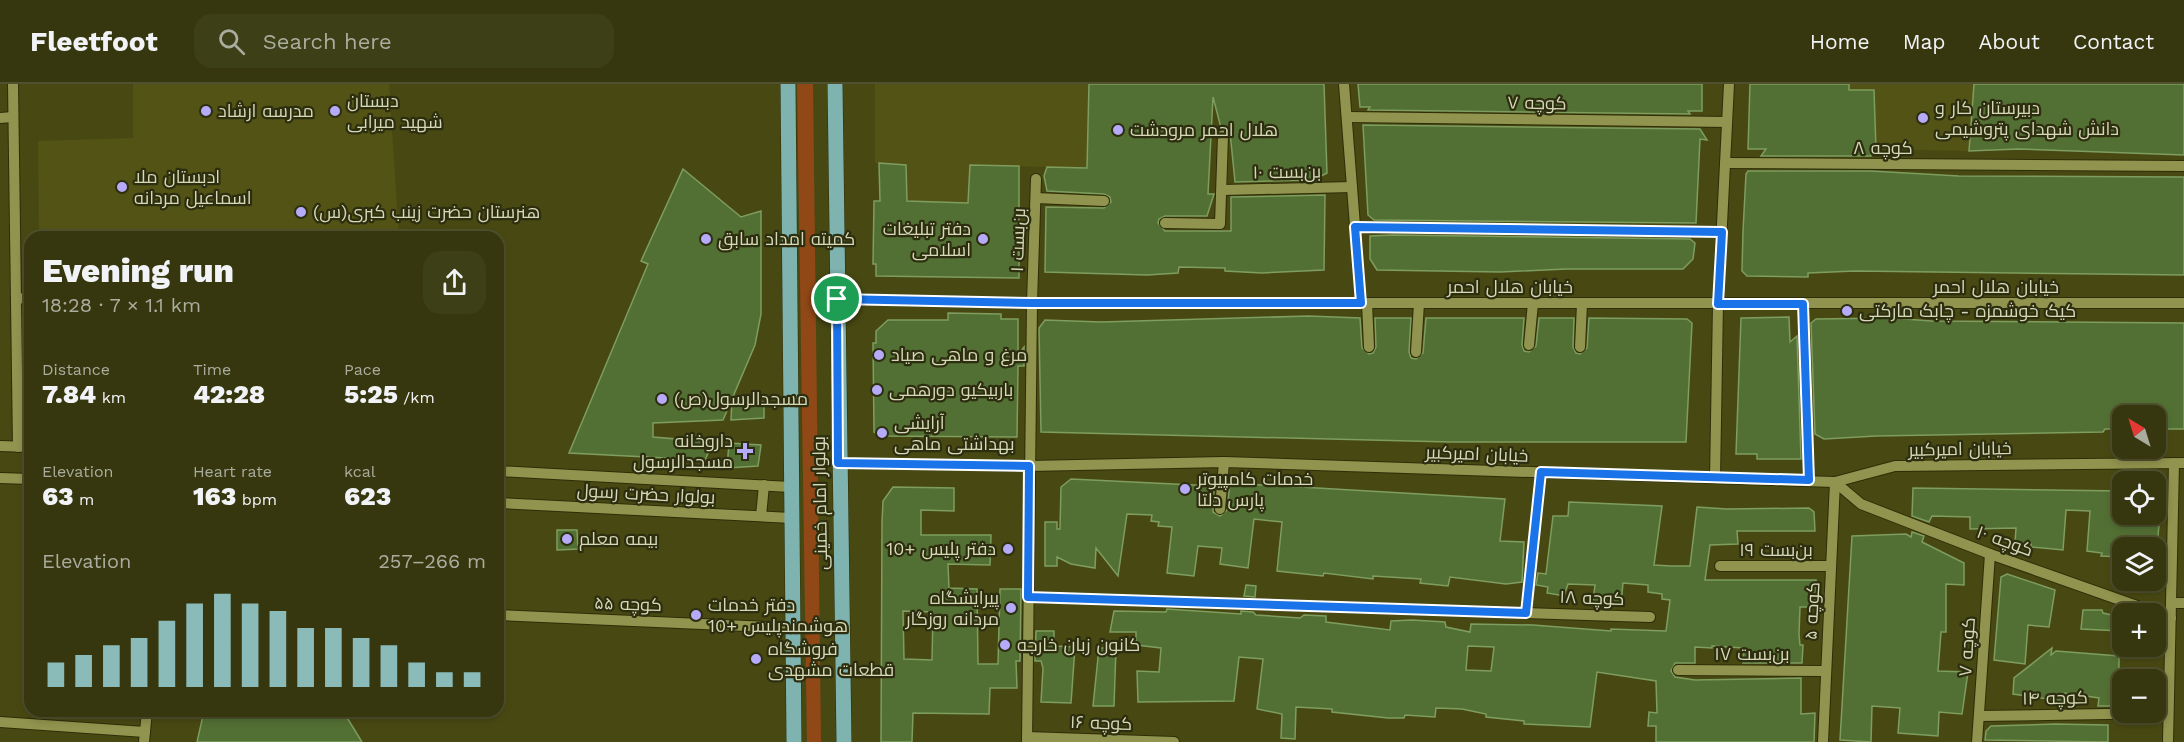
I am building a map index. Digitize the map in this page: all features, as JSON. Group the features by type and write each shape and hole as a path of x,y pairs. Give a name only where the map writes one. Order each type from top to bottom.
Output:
{"main road":[{"name":"بولوار امام خمینی","path":"788,84 794,742"},
{"name":"بولوار امام خمینی","path":"835,84 838,463 844,742"}],"street":[{"path":"13,84 18,447"},
{"path":"1344,84 1355,227 1368,347"},
{"path":"1714,478 1718,304 1729,84"},
{"path":"0,118 14,117"},
{"name":"کوچه ۷","path":"1347,117 1727,122"},
{"path":"1166,223 1220,224 1223,190 1223,135"},
{"name":"کوچه ۸","path":"1725,163 2184,166"},
{"name":"بن‌بست ۱","path":"1027,739 1029,466 1036,178"},
{"name":"بن‌بست ۱۰","path":"1223,190 1352,188"},
{"path":"1036,198 1104,201"},
{"path":"1355,227 1722,232"},
{"path":"16,298 24,299"},
{"name":"خیابان هلال احمر","path":"837,299 1032,303 2184,303"},
{"path":"1416,352 1419,303"},
{"path":"1529,345 1533,303"},
{"path":"1580,347 1582,304"},
{"path":"1803,304 1809,480"},
{"path":"0,446 24,447"},
{"path":"1220,509 1224,462"},
{"name":"خیابان امیرکبیر","path":"838,463 1029,466 1224,462 1835,482 1895,466 2179,463"},
{"path":"2168,742 2171,603 2179,463"},
{"name":"بولوار حضرت رسول","path":"504,471 791,487"},
{"path":"1526,613 1541,472"},
{"path":"0,478 24,479"},
{"name":"کوچه ۱۰","path":"1835,482 1861,504 1989,554 2171,618"},
{"name":"کوچه ۵","path":"1823,742 1835,482"},
{"path":"762,516 764,485"},
{"name":"بولوار حضرت رسول","path":"504,503 792,518"},
{"name":"کوچه ۷","path":"1977,742 1989,554"},
{"name":"بن‌بست ۱۹","path":"1720,566 1831,566"},
{"name":"کوچه ۱۸","path":"1028,597 1650,616"},
{"path":"2171,603 2184,603"},
{"name":"کوچه ۵۵","path":"504,615 793,628"},
{"name":"بن‌بست ۱۷","path":"1678,670 1826,671"},
{"name":"کوچه ۱۴","path":"1979,716 2169,713"},
{"path":"0,722 145,737 147,717"},
{"name":"کوچه ۱۶","path":"1027,739 1174,742"}],"shaded area":[{"path":"133,84 389,84 399,231 39,231 38,141 133,138"},
{"path":"797,84 813,84 821,742 807,742"},
{"path":"875,84 1089,84 1087,168 971,165 968,203 907,201 906,165 875,163"},
{"name":"دبیرستان کار و دانش شهدای پتروشیمی","path":"1849,84 1974,84 1969,151 1876,149 1874,91 1849,90"}],"building":[{"path":"1089,84 1324,84 1327,173 1314,180 1235,182 1230,132 1221,128 1213,97 1208,194 1214,194 1207,216 1165,216 1159,219 1158,223 1165,231 1231,231 1231,197 1325,195 1324,270 1262,273 1225,271 1225,268 1179,267 1178,273 1147,275 1045,272 1046,207 1104,208 1111,202 1110,197 1104,194 1047,191 1044,176 1047,167 1087,168"},
{"path":"1358,84 1702,84 1702,111 1688,111 1690,114 1368,110 1370,107 1360,107"},
{"path":"1750,84 1849,84 1849,90 1874,90 1876,149 1870,150 1871,156 1761,156 1766,149 1748,149"},
{"path":"1974,84 2184,84 2184,155 2018,149 1969,151"},
{"path":"1363,125 1700,129 1707,140 1700,139 1696,223 1374,220 1368,215"},
{"path":"879,163 906,165 907,201 968,203 970,165 1019,166 1019,278 876,276 876,264 873,264 874,201 880,201"},
{"name":"مسجدالرسول(ص)","path":"683,169 741,217 761,211 761,314 755,345 723,420 653,423 653,437 713,442 705,460 569,453 648,264 641,261"},
{"path":"1748,171 1871,171 1959,176 2184,177 2184,275 1855,271 1808,273 1808,277 1747,276 1742,271 1746,174"},
{"path":"1370,236 1690,239 1695,243 1693,259 1683,269 1566,269 1500,272 1377,270 1370,259"},
{"path":"948,313 1001,314 1001,319 1018,319 1018,355 1024,347 1024,366 1018,366 1017,437 879,436 874,432 873,343 876,343 876,331 888,320 948,320"},
{"path":"1309,316 1360,318 1362,348 1369,354 1373,353 1376,347 1375,318 1411,318 1409,352 1411,358 1416,359 1423,353 1426,318 1524,318 1522,345 1524,351 1529,352 1536,346 1539,318 1574,318 1573,347 1576,353 1580,354 1587,348 1589,318 1687,319 1692,323 1686,442 1450,442 1041,432 1039,328 1045,320 1101,322"},
{"path":"1789,317 1790,342 1797,336 1801,459 1757,459 1757,454 1736,454 1741,318"},
{"path":"1891,318 1932,321 2184,323 2184,429 2166,429 2166,405 2112,405 2112,429 2105,429 2103,432 1824,439 1815,434 1811,323 1816,319"},
{"path":"732,400 764,402 764,418 731,420"},
{"name":"داروخانه مسجدالرسول","path":"729,443 761,445 758,466 727,468"},
{"path":"1071,479 1214,486 1213,512 1220,516 1227,510 1230,483 1505,499 1500,541 1524,542 1522,582 1506,584 1450,577 1448,586 1420,583 1421,579 1373,576 1373,579 1324,573 1323,576 1277,571 1282,522 1254,519 1248,568 1220,564 1222,548 1198,546 1194,576 1167,573 1172,527 1158,526 1159,522 1151,521 1152,515 1127,514 1118,576 1096,548 1095,568 1071,564 1057,557 1057,566 1045,566 1045,522 1057,522 1057,529 1060,529 1061,487"},
{"path":"893,487 954,488 954,511 921,510 921,535 991,535 990,565 948,564 949,588 977,589 978,664 998,664 1000,589 1021,589 1020,661 1016,661 1017,688 990,688 989,714 913,713 912,742 881,742 883,501","holes":["903,611 933,612 932,660 904,659"]},
{"path":"1913,488 2112,491 2112,525 2159,525 2158,537 2112,537 2112,557 2101,556 2102,553 2087,551 2090,511 2066,510 2063,550 2031,547 2031,544 2015,542 2016,528 1970,529 1970,517 1932,516 1929,522 1912,516"},
{"path":"1569,502 1662,506 1654,565 1690,566 1697,507 1809,508 1814,512 1815,531 1737,531 1738,544 1710,545 1705,580 1816,580 1815,607 1800,607 1799,634 1800,645 1803,645 1802,663 1743,663 1744,648 1695,647 1695,663 1675,663 1671,671 1675,677 1695,680 1801,678 1801,714 1815,713 1814,742 1656,742 1656,726 1648,726 1649,712 1657,713 1656,681 1597,672 1590,727 1524,724 1524,721 1486,717 1486,714 1462,709 1436,708 1435,717 1405,715 1404,718 1388,718 1332,712 1332,709 1296,707 1295,739 1281,738 1282,714 1257,709 1263,659 1239,657 1234,701 1138,702 1137,671 1159,672 1161,648 1136,645 1136,632 1110,632 1114,611 1166,612 1167,609 1241,614 1241,611 1253,612 1256,615 1300,618 1304,615 1326,616 1326,622 1390,630 1391,621 1412,620 1445,622 1446,627 1470,632 1471,624 1533,625 1611,631 1611,629 1666,631 1670,600 1662,599 1662,594 1648,592 1648,585 1623,583 1621,604 1593,601 1595,585 1568,584 1564,596 1547,593 1548,587 1536,585 1538,573 1546,574 1553,516 1568,516","holes":["1468,646 1494,647 1491,671 1466,670"]},
{"name":"بیمه معلم","path":"557,530 577,530 578,549 557,550"},
{"path":"1912,532 1924,536 1922,542 1964,563 1964,585 1946,584 1946,632 1941,632 1938,671 1968,672 1962,714 1939,712 1938,736 1898,733 1900,708 1872,706 1871,742 1840,740 1852,536 1906,534 1911,537"},
{"path":"2007,574 2055,590 2049,627 2028,625 2025,664 1994,660 2001,577"},
{"path":"1246,585 1256,586 1255,597 1244,596"},
{"path":"2083,610 2102,610 2103,613 2112,615 2112,631 2081,629"},
{"path":"1036,631 1054,631 1054,646 1075,647 1071,703 1041,702 1043,668 1041,661 1035,661"},
{"path":"1099,648 1116,648 1114,706 1093,706"},
{"path":"2052,648 2051,655 2056,651 2119,657 2119,669 2112,669 2112,706 2098,706 2099,698 2065,693 2063,701 2013,694 2014,678"},
{"path":"203,717 347,717 362,742 197,742"},
{"path":"2108,725 2108,742 1985,740 1986,731 1991,726"}],"place":[{"name":"مدرسه ارشاد","path":"206,111"},
{"name":"دبستان شهید میرابی","path":"335,111"},
{"name":"دبیرستان کار و دانش شهدای پتروشیمی","path":"1923,118"},
{"name":"هلال احمر مرودشت","path":"1118,130"},
{"name":"ادبستان ملا اسماعیل مردانه","path":"122,187"},
{"name":"هنرستان حضرت زینب کبری(س)","path":"301,212"},
{"name":"کمیته امداد سابق","path":"706,239"},
{"name":"دفتر تبلیغات اسلامی","path":"983,239"},
{"name":"کیک خوشمزه - چابک مارکتی","path":"1847,311"},
{"name":"مرغ و ماهی صیاد","path":"879,355"},
{"name":"باربیکیو دورهمی","path":"877,390"},
{"name":"مسجدالرسول(ص)","path":"662,399"},
{"name":"آرایشی بهداشتی ماهی","path":"882,433"},
{"name":"داروخانه مسجدالرسول","path":"745,451"},
{"name":"خدمات کامپیوتر پارس دلتا","path":"1185,489"},
{"name":"بیمه معلم","path":"567,539"},
{"name":"دفتر پلیس +10","path":"1008,549"},
{"name":"پیرایشگاه مردانه روزگار","path":"1011,608"},
{"name":"دفتر خدمات هوشمندپلیس +10","path":"696,615"},
{"name":"کانون زبان خارجه","path":"1005,645"},
{"name":"فروشگاه قطعات مشهدی","path":"756,659"}],"route":[{"path":"1355,227 1722,232 1718,304 1803,304 1809,480 1541,472 1526,613 1028,597 1029,466 838,463 837,299 1032,303 1361,303 1355,227"}]}
